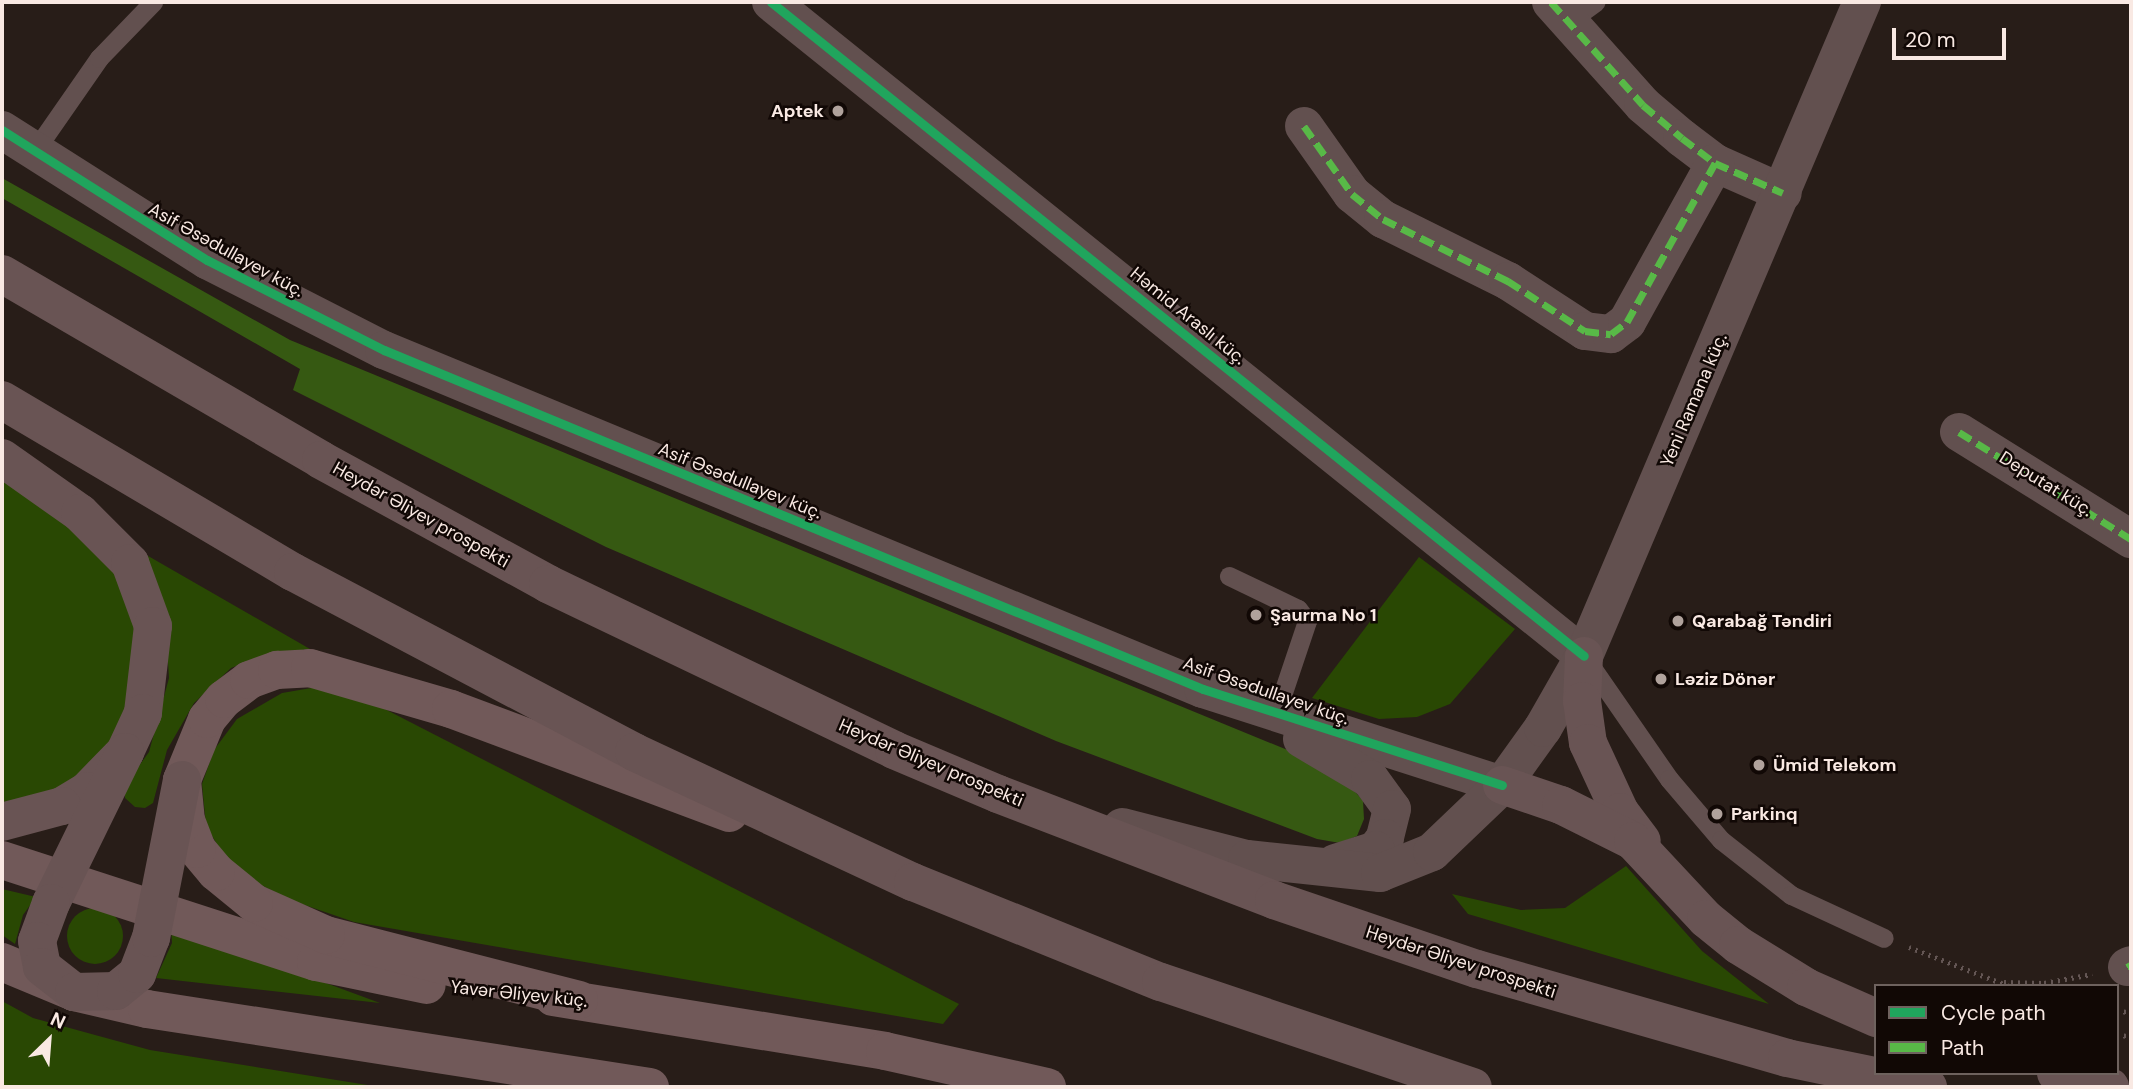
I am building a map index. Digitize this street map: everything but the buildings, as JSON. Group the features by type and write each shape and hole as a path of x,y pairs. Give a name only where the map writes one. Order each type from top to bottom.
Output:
{"highway":[{"name":"Heydər Əliyev prospekti","path":"2,274 321,460 548,584 882,744 998,794 1274,900 1477,969 1787,1058 1928,1087"},
{"path":"2,400 293,572 476,671 634,752 913,882 1161,982 1473,1087"},
{"path":"2,458 97,528 130,564 144,591 153,626 151,669 143,713 41,925 37,954 54,980 74,992 116,991 128,984 145,958 158,908 182,780"},
{"path":"1584,656 1582,702 1588,743 1620,812 1663,868 1706,919 1738,945 1806,987 1874,1017"},
{"path":"2,822 62,806 87,790 125,752"},
{"path":"1502,785 1608,826 1663,868"},
{"path":"2064,1075 2110,1087"}],"main road":[{"path":"579,1000 349,942 286,920 254,904 216,872 197,849 186,821 182,780 207,719 224,699 249,680 277,670 310,668 451,709 913,882"},
{"name":"Yavər Əliyev küç.","path":"2,860 365,976 579,1000 885,1051 1047,1087"},
{"path":"2,962 74,992 147,1009 650,1087"}],"street":[{"name":"Yeni Ramana küç.","path":"1290,867 1380,873 1433,852 1502,785 1543,728 1584,656 1862,2"},
{"name":"Həmid Araslı küç.","path":"776,3 1584,656"},
{"path":"1572,9 1643,105 1715,163 1783,192"},
{"path":"1304,126 1352,194 1382,219 1508,281 1585,331 1611,334 1627,322 1715,163"},
{"name":"Asif Əsədullayev küç.","path":"2,130 33,153 207,260 384,350 1203,689 1502,785"},
{"name":"Deputat küç.","path":"1959,432 2131,539"},
{"path":"998,794 1290,867 1347,862 1376,850 1385,838 1392,809 1370,779 1341,760 1203,689"}],"lane":[{"path":"33,153 99,58 153,2"},
{"path":"1230,576 1298,609 1307,621 1276,713"},
{"path":"1584,656 1670,779 1721,840 1791,895 1884,938"}],"path":[{"path":"1884,938 2006,984"},
{"path":"2003,982 2044,983 2129,966"}],"green space":[{"path":"2,178 290,340 1319,763 1348,783 1363,801 1364,819 1357,836 1340,843 1317,839 1056,741 606,547 293,390 300,369 2,198"},
{"path":"2,475 81,528 113,567 133,613 137,663 129,708 108,750 74,783 2,805"},
{"path":"143,553 310,649 268,654 231,668 194,703 167,750 153,803 145,808 135,807 125,798 125,785 149,752 169,678 165,614"},
{"path":"1419,557 1515,629 1450,704 1417,717 1379,719 1312,698"},
{"path":"317,687 375,704 959,1004 943,1024 354,922 293,901 255,882 223,854 206,826 202,784 214,750 237,719 282,693"},
{"path":"1626,866 1702,951 1769,1004 1468,914 1452,894 1521,910 1565,908"},
{"path":"2,889 36,897 23,915 15,944 2,935"},
{"path":"95,908 106,910 115,916 121,925 121,947 115,956 106,962 95,964 84,962 75,956 69,947 67,936 69,925 75,916 84,910"},
{"path":"171,926 380,1003 156,978 172,943"},
{"path":"2,1001 33,1018 150,1050 380,1087 2,1087"}],"marked path":[{"path":"1551,2 1643,105 1682,138 1715,163 1783,193"},
{"path":"1304,126 1352,194 1383,219 1508,281 1585,331 1611,334 1627,322 1715,163"},
{"path":"1959,432 2131,539"},
{"path":"2127,967 2131,965"}],"cycle path":[{"path":"771,2 1584,656"},
{"path":"2,130 207,260 384,350 1203,689 1502,785"}],"place":[{"name":"Aptek","path":"838,111"},
{"name":"Şaurma No 1","path":"1256,615"},
{"name":"Qarabağ Təndiri","path":"1678,621"},
{"name":"Ləziz Dönər","path":"1661,679"},
{"name":"Ümid Telekom","path":"1759,765"},
{"name":"Parkinq","path":"1717,814"}]}
